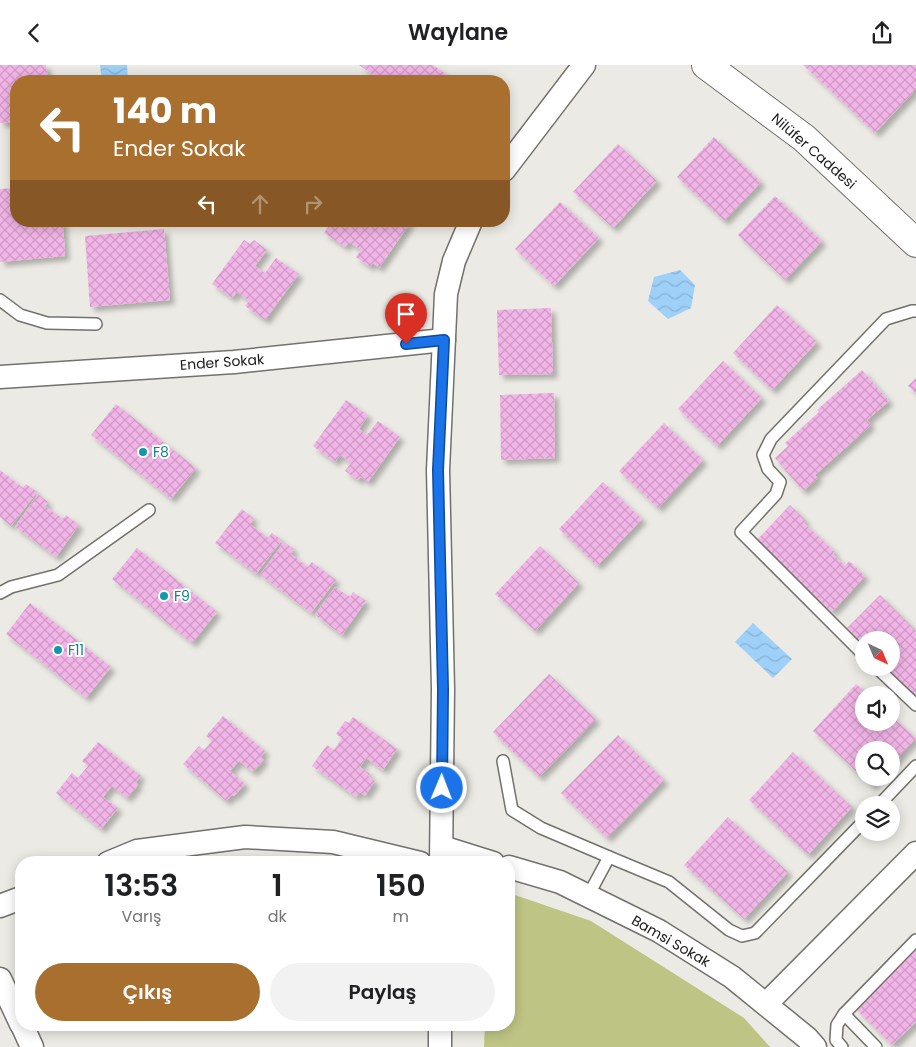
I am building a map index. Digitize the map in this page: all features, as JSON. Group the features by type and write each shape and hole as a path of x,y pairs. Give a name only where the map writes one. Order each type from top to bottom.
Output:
{"street":[{"path":"510,162 584,65"},
{"name":"Nilüfer Caddesi","path":"706,65 804,139 916,243"},
{"path":"442,855 443,689 438,470 446,294 454,261 468,227"},
{"name":"Ender Sokak","path":"0,377 234,362 444,340"},
{"path":"125,856 137,851 245,837 333,842 391,856"},
{"path":"766,1005 916,853"},
{"name":"Bamsi Sokak","path":"515,869 560,883 658,931 732,977 807,1038 815,1047"},
{"path":"0,906 15,900"},
{"path":"0,979 15,1010"},
{"path":"25,1031 32,1047"},
{"path":"440,1031 440,1047"}],"lane":[{"path":"0,299 20,315 47,323 96,324"},
{"path":"855,646 741,532 776,494 780,482 768,469 762,455 771,439 886,319 916,311"},
{"path":"0,593 11,587 58,575 149,510"},
{"path":"885,676 916,705"},
{"path":"503,761 512,810 540,828 669,882 729,931 742,936 756,933 855,830"},
{"path":"888,796 916,766"},
{"path":"588,896 609,857"},
{"path":"842,1047 836,1040 837,1025 844,1014 916,941"},
{"path":"844,1014 876,1047"}],"green space":[{"path":"515,895 591,921 744,1018 770,1047 484,1047 485,1031 515,1031"}],"water":[{"path":"100,65 127,65 128,75 101,75"},
{"path":"680,270 695,285 691,308 668,319 648,301 654,277"},
{"path":"753,623 792,659 773,678 735,642"}],"building":[{"path":"0,65 46,65 47,75 10,75 10,122 0,123"},
{"path":"359,65 433,65 447,75 373,75"},
{"path":"803,65 916,65 916,89 875,133"},
{"path":"714,137 761,182 724,221 677,177"},
{"path":"618,144 657,181 613,228 573,192"},
{"path":"10,188 10,227 63,227 65,256 0,262 0,189"},
{"path":"775,196 822,241 785,280 738,235"},
{"path":"560,202 599,238 554,286 515,249"},
{"path":"328,227 407,227 379,268 373,263 370,267 356,257 361,250 349,242 345,247 324,233"},
{"path":"164,229 170,300 90,307 85,236"},
{"path":"244,240 250,244 254,240 267,250 255,266 265,273 276,258 299,274 265,320 245,306 249,301 237,292 232,298 212,284"},
{"path":"777,305 817,342 772,390 733,353"},
{"path":"551,308 553,374 499,375 497,310"},
{"path":"723,361 762,398 717,446 678,409"},
{"path":"862,370 889,401 867,420 871,425 815,475 818,478 803,491 775,458 788,446 785,443 819,412 817,410"},
{"path":"916,378 916,393 908,386"},
{"path":"554,393 555,458 501,460 500,395"},
{"path":"346,400 368,415 359,429 367,435 378,421 400,437 368,482 361,477 358,480 345,471 351,463 340,455 335,462 313,446"},
{"name":"F8","path":"116,404 196,468 171,499 91,435"},
{"path":"664,423 703,460 658,508 619,471"},
{"path":"0,470 23,488 26,484 37,492 11,526 0,517"},
{"path":"603,482 642,519 597,566 559,529"},
{"path":"38,494 48,502 45,506 63,519 66,515 79,525 56,557 15,527"},
{"path":"790,505 806,521 804,523 835,552 833,554 845,566 849,561 865,576 832,612 756,541"},
{"path":"242,509 254,519 250,524 268,538 272,533 282,540 256,574 215,543"},
{"path":"284,542 294,549 291,554 308,567 312,562 336,580 311,613 260,575"},
{"path":"540,546 579,583 535,631 495,594"},
{"name":"F9","path":"137,548 217,612 192,643 112,579"},
{"path":"335,587 350,597 353,592 366,601 342,635 315,615"},
{"path":"880,595 916,631 916,697 896,676 900,676 900,631 855,631 855,636 847,628"},
{"name":"F11","path":"30,603 111,667 86,698 6,634"},
{"path":"549,674 596,719 539,777 493,732"},
{"path":"856,684 858,686 855,686 855,731 900,731 900,724 916,738 900,755 900,741 855,741 855,770 813,731"},
{"path":"223,716 265,751 261,757 264,760 253,772 239,761 230,771 245,784 234,796 232,795 226,801 183,764 199,746 204,750 212,741 206,736"},
{"path":"353,717 397,749 383,770 366,758 360,767 370,774 368,776 375,781 365,796 360,792 356,797 312,766 327,745 334,750 342,738 336,734 345,721 349,723"},
{"path":"618,735 664,780 607,838 561,793"},
{"path":"98,742 141,776 136,782 138,785 127,798 112,786 103,797 118,808 101,829 56,793 72,773 78,778 88,766 82,761"},
{"path":"793,752 852,807 808,855 749,800"},
{"path":"728,817 788,872 744,919 684,865"},
{"path":"916,950 916,1022 892,1045 856,1009"}],"place":[{"name":"F8","path":"143,452"},
{"name":"F9","path":"164,596"},
{"name":"F11","path":"58,650"}],"route":[{"path":"406,344 444,340 438,470 443,689 442,788"}]}
